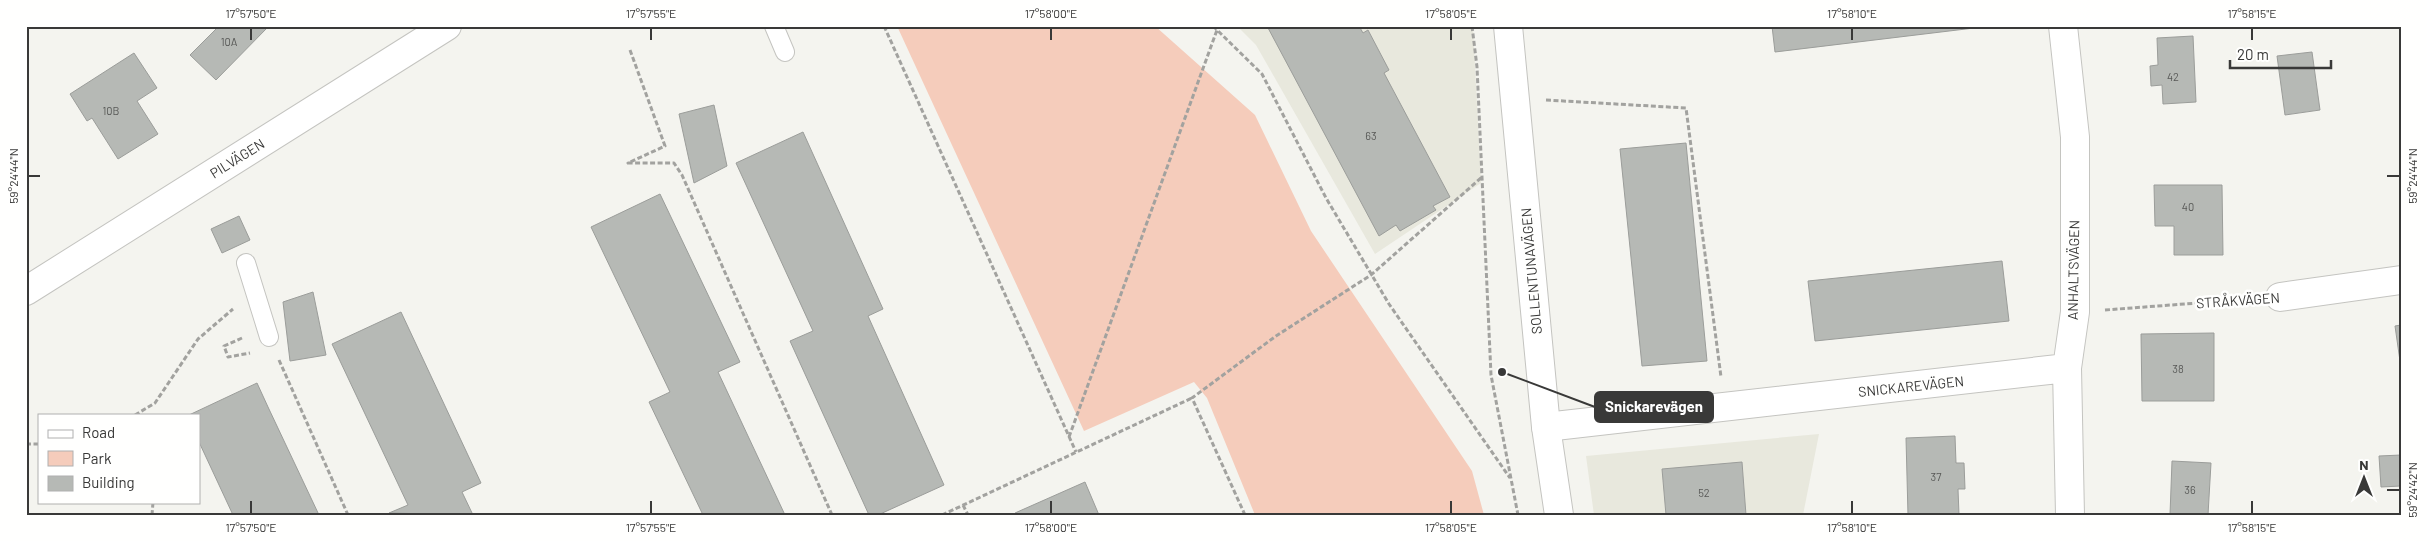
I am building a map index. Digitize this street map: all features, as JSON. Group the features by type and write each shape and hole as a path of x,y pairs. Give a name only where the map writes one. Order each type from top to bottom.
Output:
{"street":[{"name":"PILVÄGEN","path":"26,291 447,26"},
{"name":"SOLLENTUNAVÄGEN","path":"1508,26 1546,427 1559,515"},
{"name":"ANHALTSVÄGEN","path":"2064,26 2074,137 2074,312 2067,368 2070,515"},
{"name":"STRÅKVÄGEN","path":"2280,297 2401,280"},
{"name":"SNICKAREVÄGEN","path":"1546,427 2067,368"}],"lane":[{"path":"774,26 785,52"},
{"path":"246,263 268,337"}],"path":[{"path":"884,26 1076,452"},
{"path":"1213,26 1262,74 1326,198 1371,275 1389,304 1510,478"},
{"path":"1472,26 1477,67 1491,375 1518,515"},
{"path":"1069,438 1217,30"},
{"path":"630,50 665,146 628,163 674,163 682,175 832,515"},
{"path":"1515,98 1686,108 1725,407"},
{"path":"942,515 1192,398 1276,336 1371,275 1482,177"},
{"path":"137,414 155,403 198,339 228,312 256,297"},
{"name":"STRÅKVÄGEN","path":"2074,312 2280,297"},
{"path":"278,358 348,515"},
{"path":"1192,398 1245,515"},
{"path":"963,505 968,515"}],"shaded area":[{"path":"1237,26 1473,26 1481,183 1375,254 1256,45"},
{"path":"1819,434 1803,515 1594,515 1586,456"}],"green space":[{"path":"897,26 1155,26 1255,115 1311,231 1472,471 1484,515 1255,515 1207,398 1194,382 1084,431"}],"building":[{"path":"219,26 267,28 216,80 190,55"},
{"path":"1267,26 1359,26 1363,33 1368,30 1389,70 1384,73 1450,197 1433,206 1436,210 1400,231 1396,225 1379,236"},
{"path":"1772,26 1974,26 1974,28 1775,52"},
{"path":"2193,36 2196,102 2163,104 2162,85 2151,86 2150,66 2158,65 2157,38"},
{"path":"2312,52 2320,110 2285,115 2277,56"},
{"path":"134,53 157,88 137,101 158,134 118,159 92,118 87,121 70,94"},
{"path":"714,105 727,166 694,183 679,114"},
{"path":"803,132 883,309 868,316 944,485 878,515 869,515 790,341 813,331 736,163"},
{"path":"1686,143 1707,361 1642,366 1620,149"},
{"path":"2154,185 2222,185 2223,255 2174,255 2174,226 2155,226"},
{"path":"660,194 740,362 718,372 785,515 703,515 649,402 670,392 591,227"},
{"path":"239,216 250,240 222,253 211,229"},
{"path":"2002,261 2009,321 1815,341 1808,281"},
{"path":"313,292 326,355 290,361 283,302"},
{"path":"401,312 481,483 462,492 473,515 389,513 408,505 332,344"},
{"path":"2401,325 2401,361 2400,361 2395,326"},
{"path":"2214,333 2214,401 2142,401 2141,334"},
{"path":"257,383 319,515 233,515 200,444 200,414 191,414"},
{"path":"1955,436 1956,463 1964,463 1965,489 1958,489 1959,515 1908,515 1906,438"},
{"path":"2401,455 2401,486 2381,487 2379,456"},
{"path":"2172,461 2211,463 2208,515 2170,515"},
{"path":"1742,462 1746,515 1666,515 1662,469"},
{"path":"1085,482 1099,515 1016,515 1015,513"}],"place":[{"name":"Snickarevägen","path":"1502,372"}]}
